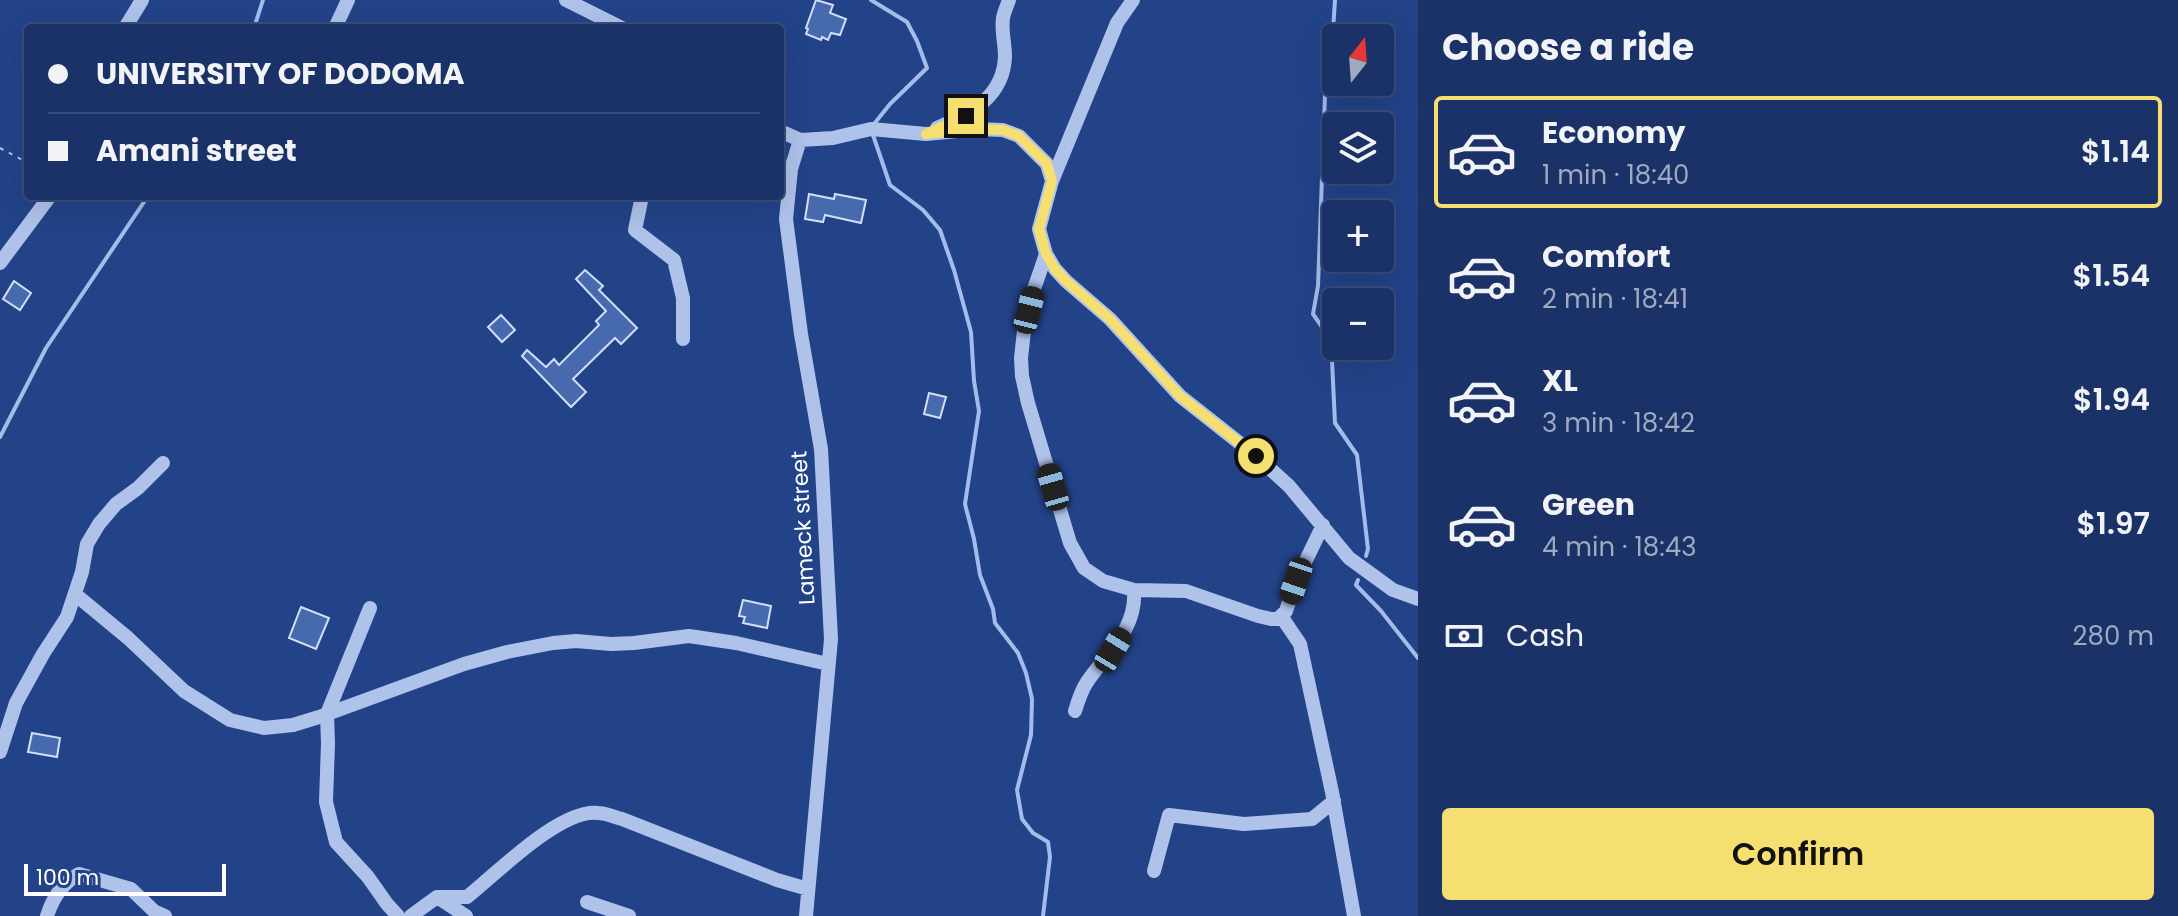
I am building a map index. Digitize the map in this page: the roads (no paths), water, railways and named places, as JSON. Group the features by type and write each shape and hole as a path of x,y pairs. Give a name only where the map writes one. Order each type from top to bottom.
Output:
{"street":[{"path":"127,24 142,0"},
{"path":"337,24 348,0"},
{"path":"566,0 614,24"},
{"path":"926,134 966,116 986,102 997,86 1004,69 1003,19 1009,0"},
{"path":"1133,0 1117,23 1052,181 1039,229 1046,254 1066,281 1110,319 1180,396 1289,486 1349,558 1393,590 1418,599"},
{"path":"784,133 800,140 833,138 871,129 926,134 1003,130 1019,136 1047,164 1052,181"},
{"name":"Lameck street","path":"800,140 791,169 786,219 801,334 821,449 831,639 806,916"},
{"path":"1,259 47,200"},
{"path":"641,200 635,230 674,260 683,298 683,339"},
{"path":"1046,254 1034,289 1021,358 1028,403 1070,543 1084,568 1103,581 1134,590 1186,591 1278,619 1286,611 1296,581 1323,525"},
{"path":"0,752 16,703 67,617 76,595 87,544 116,504 138,488 163,463"},
{"path":"1075,711 1086,684 1113,650 1133,614 1134,590"},
{"path":"76,595 128,638 184,691 230,720 264,728 293,725 464,664 553,643 623,644 689,636 736,643 828,664"},
{"path":"370,608 327,714 326,802 336,842 398,916"},
{"path":"1281,616 1300,644 1334,801 1354,916"},
{"path":"1154,871 1169,815 1244,824 1312,819 1334,801"},
{"path":"411,916 437,897 467,897 551,828 595,812 622,819 777,880 808,889"},
{"path":"47,916 64,881 79,874 131,889 154,911 165,916"},
{"path":"437,897 466,916"},
{"path":"587,902 629,916"}],"waterway":[{"path":"255,24 263,0"},
{"path":"871,0 907,22 927,68 874,124"},
{"path":"1335,0 1325,95 1318,286 1313,314 1331,340 1335,423 1357,455 1368,549 1366,556"},
{"path":"872,132 890,185 923,210 940,230 971,332 979,411 965,504 980,575 995,623 1018,653 1032,699 1031,735 1017,790 1022,819 1033,833 1048,842 1050,857 1043,916"},
{"path":"0,437 46,348 145,200"},
{"path":"1358,580 1356,585 1418,658"}]}
